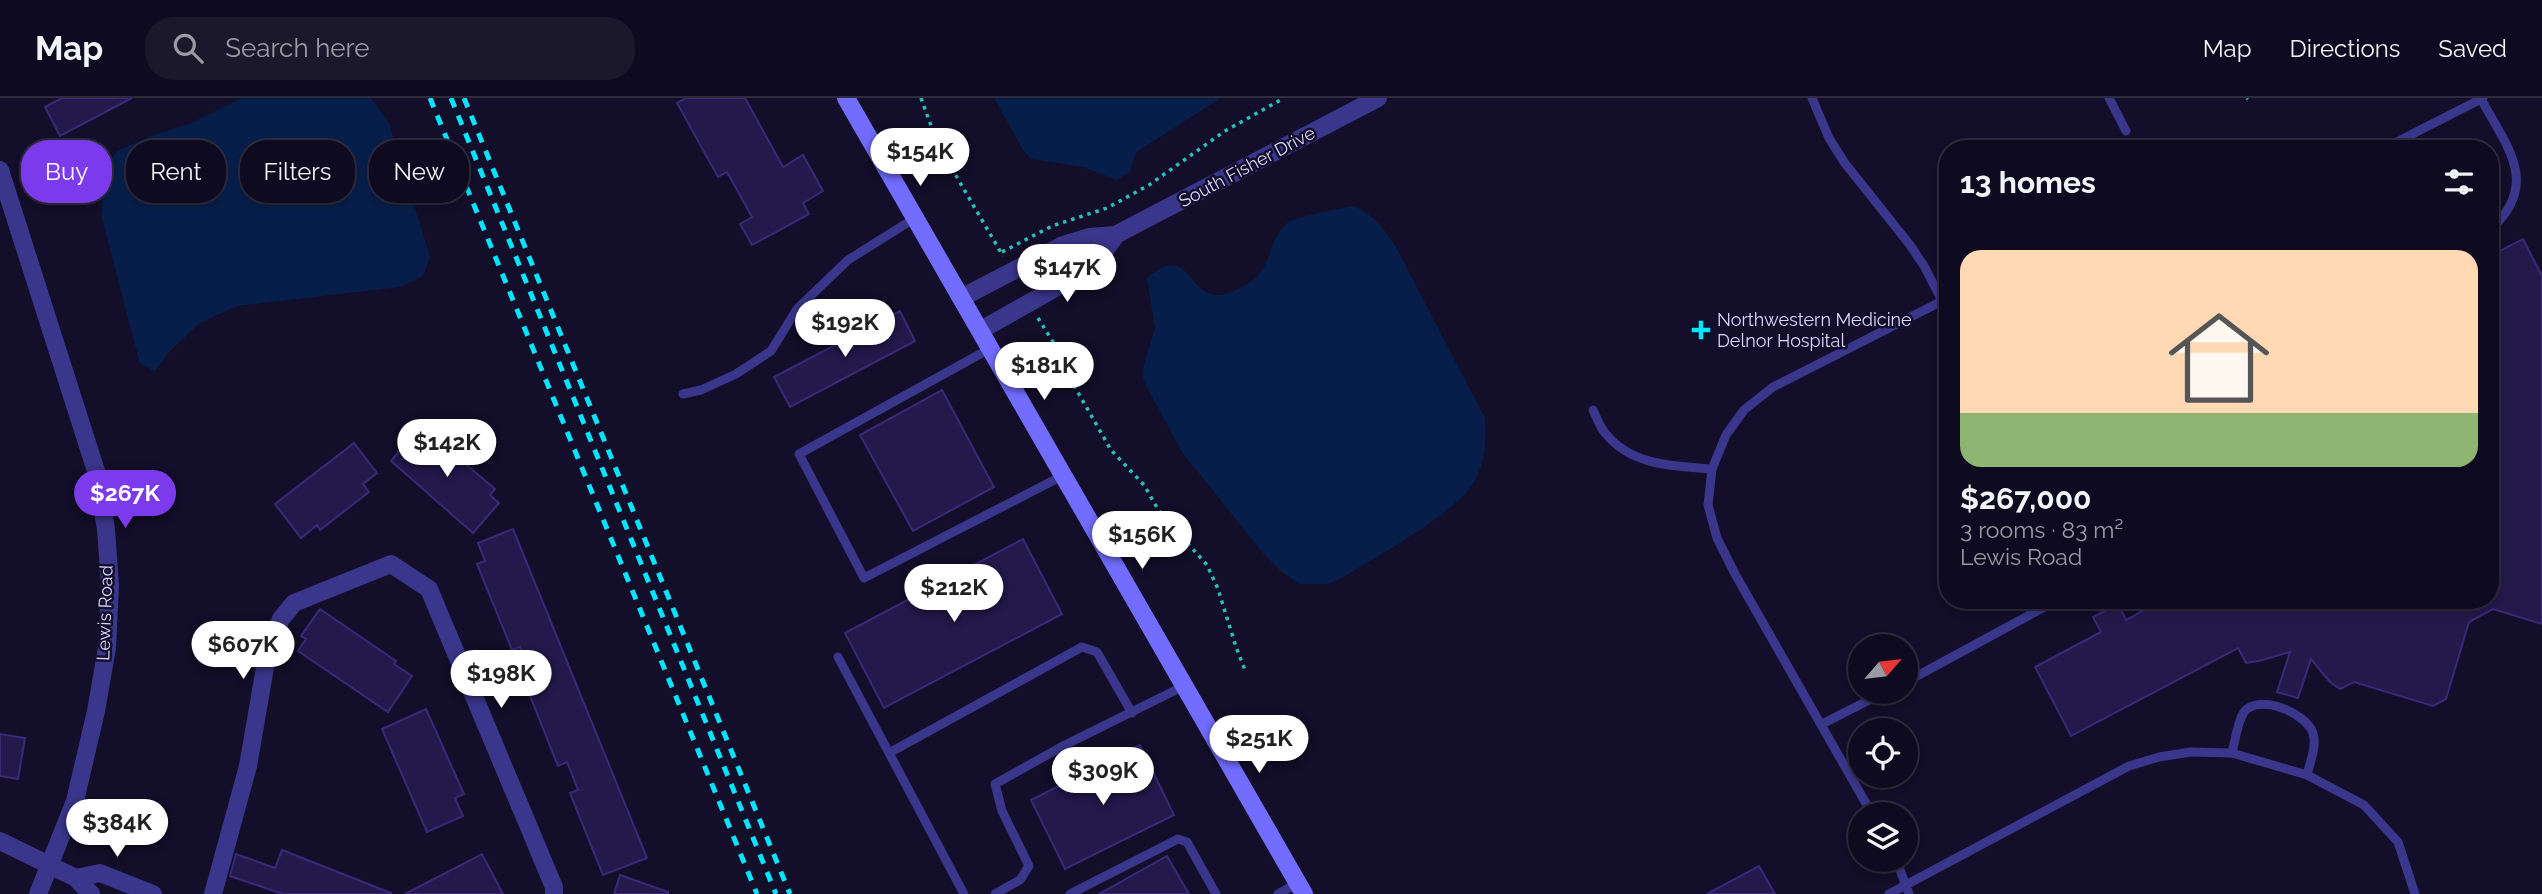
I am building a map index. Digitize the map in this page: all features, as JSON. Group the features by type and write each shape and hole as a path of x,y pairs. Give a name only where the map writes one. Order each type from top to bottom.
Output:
{"main road":[{"path":"846,98 1301,889"}],"street":[{"name":"South Fisher Drive","path":"961,298 1063,246 1089,237 1119,234 1378,98"},
{"name":"Lewis Road","path":"0,170 7,211 96,471 106,529 110,586 107,648 96,711 75,801 38,894"},
{"name":"South Fisher Drive","path":"981,330 1075,278 1100,257 1119,234"},
{"path":"213,894 248,766 268,650 281,618 294,603 391,564 429,589 554,887 554,894"},
{"path":"0,841 76,878 91,894"},
{"path":"76,878 100,873 152,894"}],"lane":[{"path":"1812,98 1829,138 1844,162 1910,245 1939,291"},
{"path":"2109,98 2126,131"},
{"path":"2400,140 2482,98 2513,158 2518,178 2513,199 2499,222"},
{"path":"683,394 701,390 736,374 771,351 797,309 848,260 915,218"},
{"path":"1865,802 1734,574 1717,538 1709,505 1712,469 1726,435 1744,410 1773,387 1939,303"},
{"path":"991,348 799,454 864,578 1064,475"},
{"path":"1593,410 1605,433 1626,453 1660,464 1712,469"},
{"path":"1918,674 2037,609"},
{"path":"889,753 1082,647 1097,652 1132,713"},
{"path":"838,657 964,894"},
{"path":"995,894 1020,880 1029,866 1002,811 995,783 1186,685"},
{"path":"1822,724 1861,704"},
{"path":"2232,754 2244,713 2251,706 2267,705 2295,713 2306,721 2313,733 2314,748 2307,775"},
{"path":"1889,894 1908,890 2129,766 2159,757 2191,752 2232,754 2307,775 2364,805 2398,842 2415,894"},
{"path":"1070,894 1178,839 1187,842 1216,894"},
{"path":"1901,872 1908,890"},
{"path":"1278,894 1301,889"}],"path":[{"path":"921,98 939,145 1012,272"},
{"path":"1107,208 1149,185 1225,131 1284,98"},
{"path":"1028,302 1060,353 1072,382 1111,450 1144,485 1159,511 1207,565 1218,589 1245,670"}],"water":[{"path":"242,98 371,98 389,123 394,140 369,140 369,203 413,203 430,257 423,276 400,287 237,306 200,323 170,351 155,371 140,364 102,218 102,203 112,203 112,159 117,151 126,147 126,203 226,203 226,140 141,140 189,124"},
{"path":"994,98 1221,98 1138,151 1131,171 1117,180 1083,167 1031,159 1023,150"},
{"path":"1353,206 1383,228 1396,247 1485,418 1484,450 1475,480 1466,493 1434,520 1342,578 1328,584 1299,584 1263,553 1182,452 1143,380 1144,364 1155,328 1147,278 1161,268 1172,265 1180,267 1208,293 1230,293 1251,282 1259,274 1279,232 1290,221"}],"building":[{"path":"62,98 132,98 60,136 45,107"},
{"path":"686,98 745,98 783,167 803,155 823,191 803,203 809,214 752,245 740,224 752,217 727,172 718,177 677,103"},
{"path":"2523,239 2542,276 2542,624 2493,609 2499,609 2499,251"},
{"path":"900,311 915,341 790,407 774,377"},
{"path":"942,390 994,487 913,531 860,435"},
{"path":"421,426 495,489 490,495 499,503 473,533 391,461"},
{"path":"354,443 377,473 363,484 369,492 320,530 317,525 301,538 275,504"},
{"path":"513,529 647,858 603,875 570,793 578,790 567,762 558,766 523,678 531,675 520,647 512,650 477,564 485,561 478,543"},
{"path":"1023,539 1062,614 884,708 845,633"},
{"path":"320,609 396,661 394,664 412,676 388,712 298,651 306,639 301,636"},
{"path":"2108,609 2120,609 2126,620 2146,609 2493,609 2469,622 2446,699 2433,706 2354,682 2340,689 2330,682 2311,659 2298,698 2277,692 2290,652 2246,663 2238,648 2071,736 2035,667 2101,632 2093,617"},
{"path":"426,709 464,794 455,798 463,816 427,832 382,729"},
{"path":"0,734 25,738 18,779 0,776"},
{"path":"1140,745 1174,815 1065,869 1031,800"},
{"path":"282,850 391,894 283,894 230,876 236,854 275,868"},
{"path":"482,854 503,894 405,894"},
{"path":"1167,856 1189,894 1099,894"},
{"path":"1759,866 1775,894 1707,894"},
{"path":"620,875 668,892 668,894 614,894"}],"railway":[{"path":"430,98 757,894"},
{"path":"451,98 776,894"},
{"path":"464,98 790,894"}],"place":[{"name":"Northwestern Medicine Delnor Hospital","path":"1701,330"}]}
